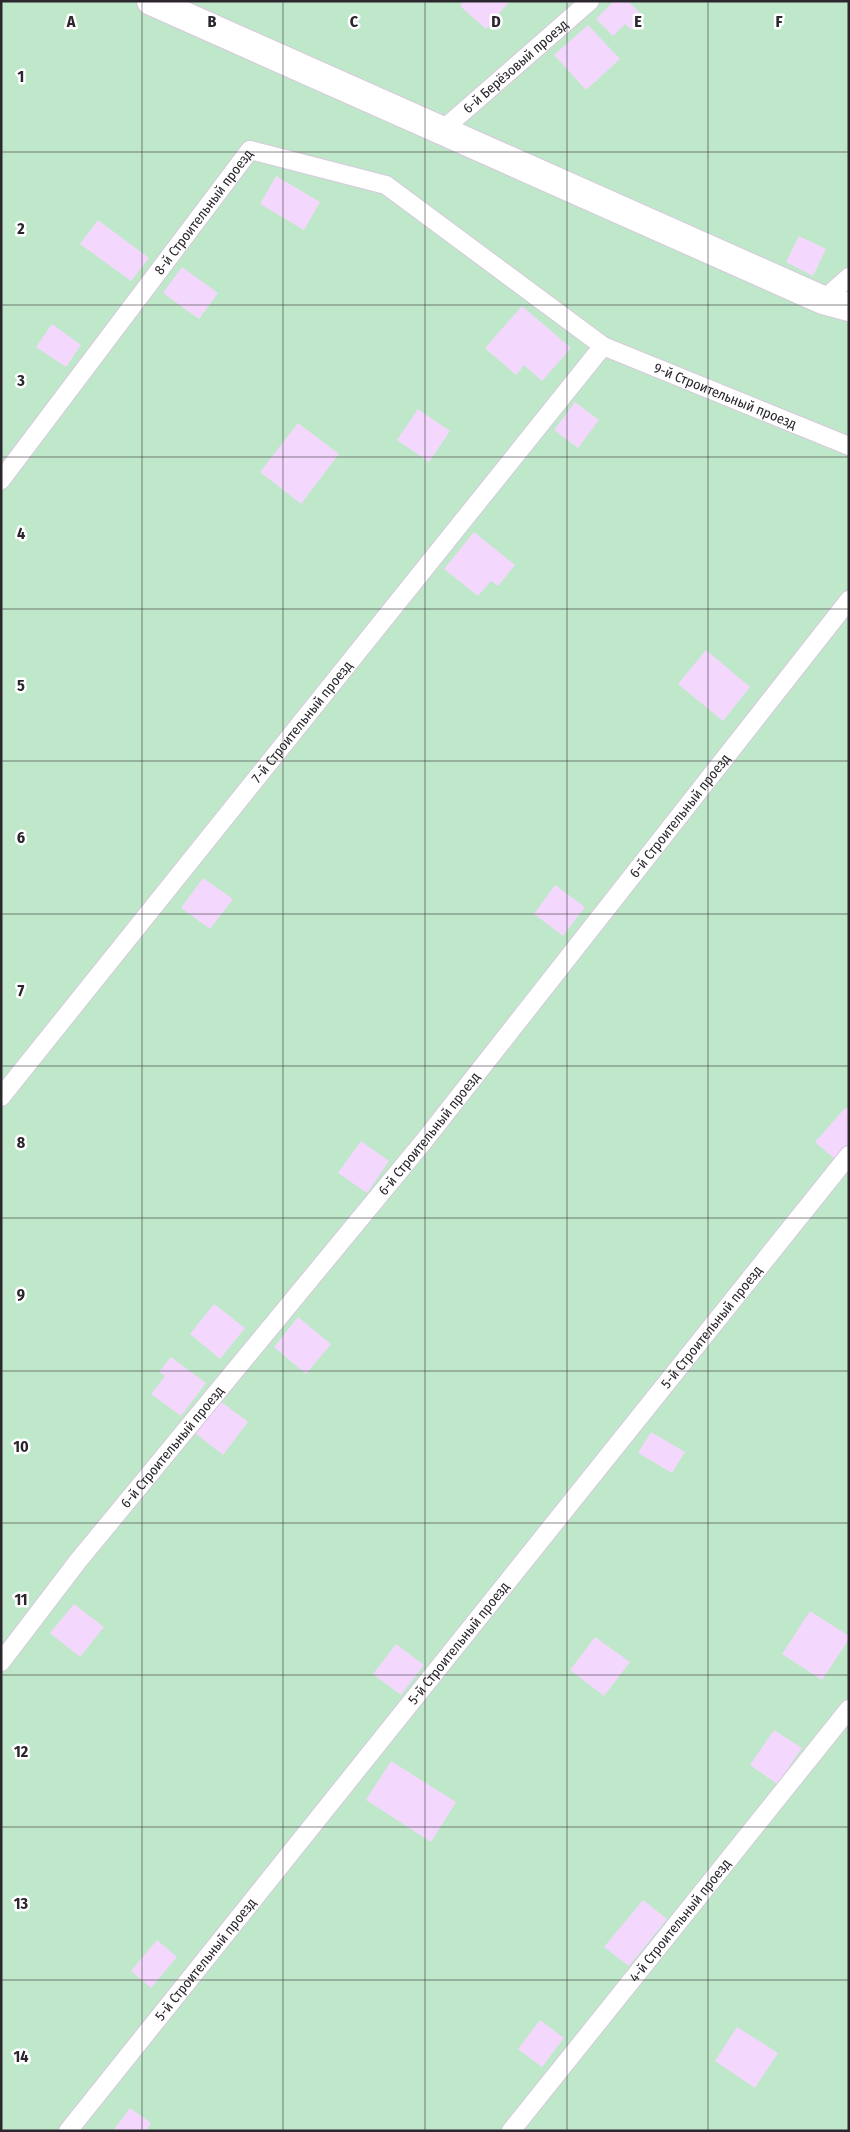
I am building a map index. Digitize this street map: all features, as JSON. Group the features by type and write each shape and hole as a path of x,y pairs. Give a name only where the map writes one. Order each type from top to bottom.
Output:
{"street":[{"path":"151,1 440,132 822,300 849,307"}],"lane":[{"name":"6-й Берёзовый проезд","path":"440,132 590,1"},
{"name":"8-й Строительный проезд","path":"1,480 250,150 386,184 603,346"},
{"path":"822,300 849,278"},
{"name":"9-й Строительный проезд","path":"603,346 849,446"},
{"name":"7-й Строительный проезд","path":"1,1097 603,346"},
{"name":"6-й Строительный проезд","path":"1,1662 78,1561 424,1141 849,600"},
{"name":"5-й Строительный проезд","path":"68,2131 849,1155"},
{"name":"4-й Строительный проезд","path":"511,2131 849,1709"}],"green space":[{"path":"1,1 849,1 849,2131 1,2131"}],"building":[{"path":"464,1 510,1 486,29 460,6"},
{"path":"614,1 628,1 644,17 632,30 625,24 613,36 596,19"},
{"path":"588,25 620,59 586,90 554,55"},
{"path":"276,176 320,202 304,230 260,204"},
{"path":"98,220 149,258 131,281 80,244"},
{"path":"799,236 826,249 813,276 786,262"},
{"path":"182,267 218,293 199,319 163,293"},
{"path":"522,306 571,348 542,381 524,365 516,375 485,348"},
{"path":"52,324 81,345 66,367 36,347"},
{"path":"575,402 599,420 578,448 554,430"},
{"path":"418,409 450,431 429,462 397,440"},
{"path":"298,423 339,454 301,504 260,472"},
{"path":"474,532 515,565 498,586 491,581 478,596 444,569"},
{"path":"706,650 750,687 723,721 678,684"},
{"path":"203,878 233,899 210,929 181,908"},
{"path":"555,885 585,907 563,936 534,914"},
{"path":"846,1107 849,1110 849,1143 835,1159 815,1142"},
{"path":"361,1141 389,1161 367,1193 338,1173"},
{"path":"214,1304 245,1328 220,1359 190,1334"},
{"path":"298,1317 331,1344 306,1374 274,1347"},
{"path":"171,1357 206,1383 181,1416 151,1394 165,1376 159,1372"},
{"path":"219,1400 248,1422 223,1455 195,1433"},
{"path":"651,1432 685,1452 672,1473 638,1453"},
{"path":"74,1604 104,1627 80,1657 50,1633"},
{"path":"810,1611 849,1636 849,1639 822,1680 782,1654"},
{"path":"595,1637 630,1662 604,1696 570,1670"},
{"path":"396,1644 424,1665 401,1695 373,1674"},
{"path":"774,1730 802,1748 777,1784 750,1765"},
{"path":"391,1761 456,1802 431,1842 366,1800"},
{"path":"643,1900 667,1919 629,1966 604,1947"},
{"path":"157,1940 177,1957 151,1988 131,1971"},
{"path":"540,2020 564,2038 542,2067 518,2049"},
{"path":"737,2027 778,2053 755,2088 715,2061"},
{"path":"130,2108 151,2123 146,2131 113,2131"}]}
